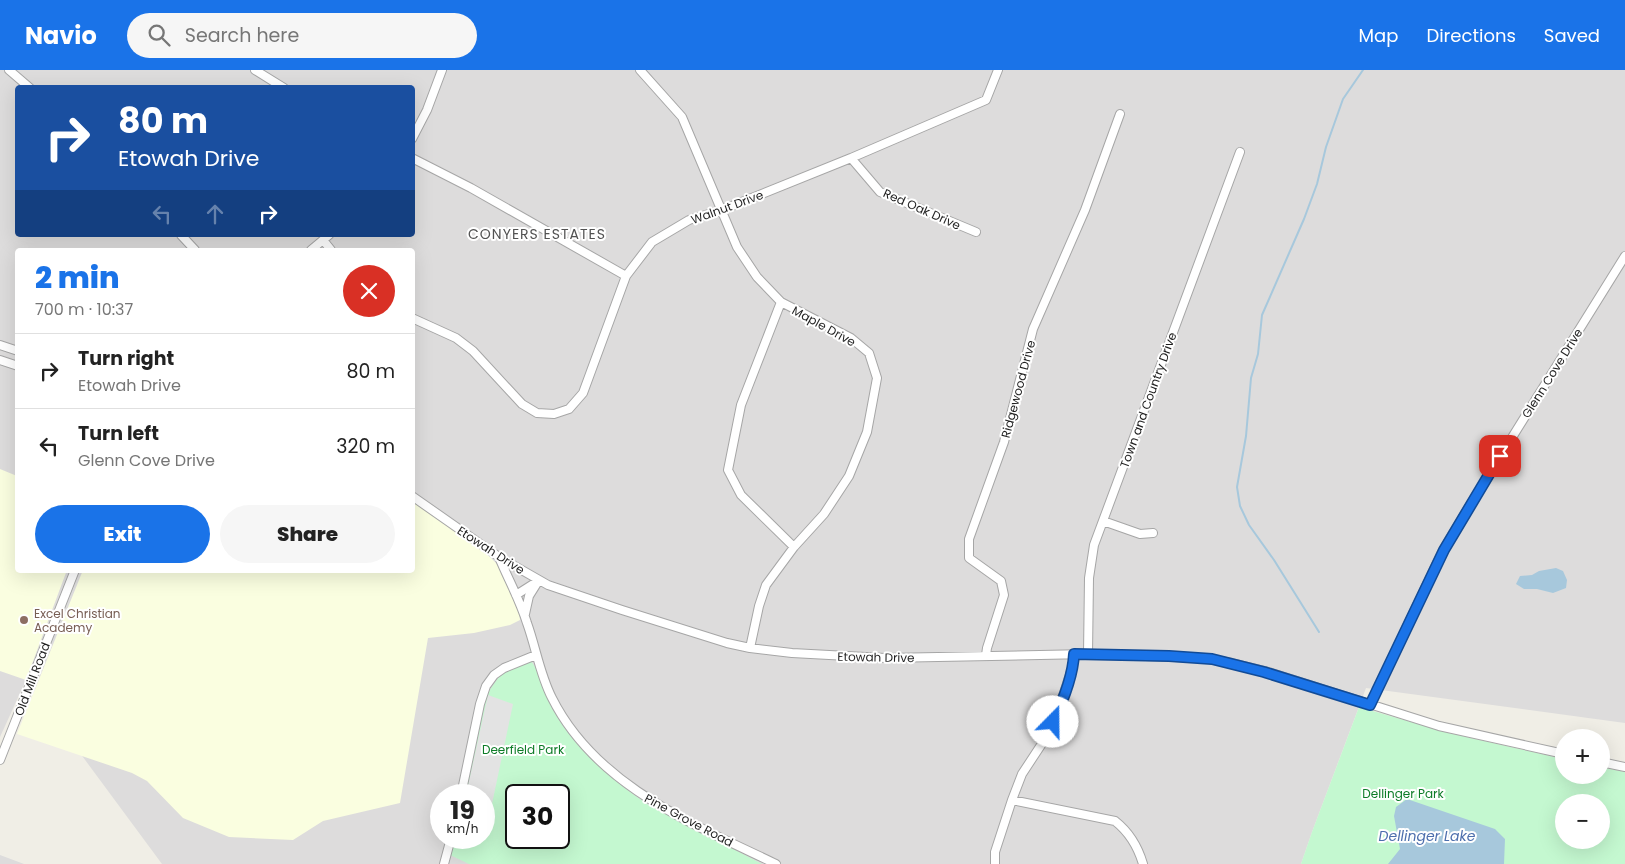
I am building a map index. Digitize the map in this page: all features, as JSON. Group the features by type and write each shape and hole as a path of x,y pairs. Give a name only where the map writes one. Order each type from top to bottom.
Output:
{"street":[{"path":"9,70 26,85"},
{"path":"255,70 279,85"},
{"path":"415,133 427,110 442,70"},
{"name":"Maple Drive","path":"640,70 682,117 737,247 757,277 781,302 851,338 869,353 877,378 867,432 849,476 824,514 794,547 763,592 750,648"},
{"name":"Walnut Drive","path":"415,319 456,338 473,351 522,404 537,413 554,414 569,409 583,393 626,276 652,242 689,220 722,210 851,158 986,100 998,70"},
{"name":"Ridgewood Drive","path":"986,655 986,648 1004,595 1001,581 969,558 969,539 1004,442 1033,329 1085,210 1120,114"},
{"name":"Town and Country Drive","path":"1088,654 1090,566 1094,546 1240,152"},
{"name":"Red Oak Drive","path":"851,158 880,192 976,232"},
{"path":"415,160 471,188 626,276"},
{"path":"183,237 193,248"},
{"path":"314,248 326,238"},
{"name":"Glenn Cove Drive","path":"1370,705 1444,550 1625,256"},
{"path":"781,302 741,405 728,470 741,495 794,547"},
{"path":"0,345 15,350"},
{"path":"0,360 15,365"},
{"name":"Etowah Drive","path":"415,498 499,557 539,580 564,591 704,637 750,648 884,658 1088,654 1177,656 1212,659 1264,672 1439,726 1555,752"},
{"path":"1103,521 1140,534 1153,533"},
{"name":"Pine Grove Road","path":"499,557 525,616 548,689 566,722 578,738 604,764 650,801 776,864"},
{"name":"Old Mill Road","path":"0,760 74,573"},
{"path":"516,594 539,580"},
{"path":"525,616 527,600 539,580"},
{"path":"995,864 995,852 1012,800 1022,774 1047,736 1060,708 1074,662 1074,654"},
{"path":"463,784 480,704 486,686 494,675 504,668 536,655"},
{"path":"1610,764 1625,767"},
{"path":"1012,800 1115,821 1122,826 1139,849 1143,864"},
{"path":"444,864 448,849"}],"shaded area":[{"path":"0,70 1625,70 1625,723 1366,688 1301,864 162,864 26,680 0,737"},
{"name":"Excel Christian Academy","path":"0,469 15,475 15,573 66,573 26,680 0,671"},
{"path":"415,502 487,554 500,567 518,605 520,620 510,625 474,633 428,638 400,803 323,821 293,840 229,837 183,818 147,781 132,773 17,734 82,573 415,573"},
{"path":"488,695 513,704 495,790 495,784 468,784"},
{"path":"0,855 24,864 0,864"}],"green space":[{"name":"Deerfield Park","path":"531,661 552,707 564,727 584,752 608,774 647,804 762,864 469,864 450,855 451,849 495,849 495,784 467,784 487,694 498,678 506,671"},
{"name":"Dellinger Park","path":"1359,707 1449,733 1555,757 1555,784 1610,784 1610,769 1625,772 1625,864 1301,864"}],"water":[{"path":"1556,568 1563,571 1567,580 1566,588 1553,593 1537,589 1524,589 1516,584 1520,576 1532,575 1539,571"},
{"name":"Dellinger Lake","path":"1407,799 1495,829 1505,839 1504,864 1388,864 1400,849 1394,816 1396,807"}],"waterway":[{"path":"1319,632 1274,560 1249,525 1240,506 1237,487 1246,436 1251,378 1258,354 1262,315 1304,219 1317,184 1326,147 1343,99 1363,70"}],"place":[{"name":"Excel Christian Academy","path":"24,620"}],"district":[{"name":"CONYERS ESTATES","path":"537,234"}],"route":[{"path":"1053,722 1060,708 1074,662 1074,654 1212,659 1264,672 1370,705 1444,550 1500,456"}]}
